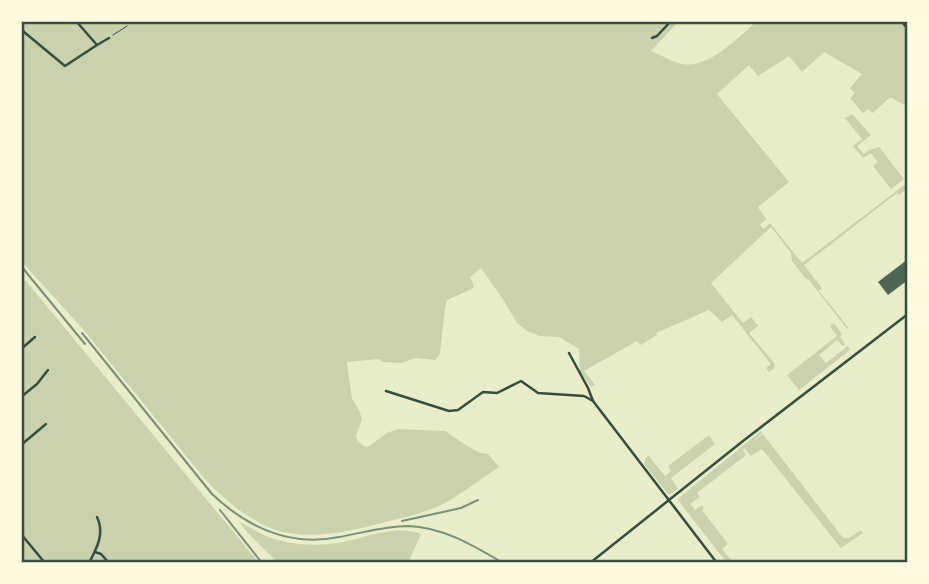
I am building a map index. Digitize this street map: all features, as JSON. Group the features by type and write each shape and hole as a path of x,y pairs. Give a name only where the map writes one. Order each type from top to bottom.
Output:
{"street":[{"path":"76,21 96,45"},
{"path":"652,38 671,21"},
{"path":"901,21 908,29"},
{"path":"21,27 23,33 65,65 109,38"},
{"path":"590,563 908,314"},
{"path":"21,349 35,337"},
{"path":"569,353 593,401 717,563"},
{"path":"21,397 48,370"},
{"path":"386,391 449,411 458,410 483,392 497,393 521,381 538,393 584,396 593,401"},
{"path":"21,445 46,424"},
{"path":"89,563 101,530 97,517"},
{"path":"21,534 45,563"},
{"path":"95,552 109,563"}],"path":[{"path":"109,38 132,21"}],"green space":[{"path":"21,21 679,21 651,51 678,63 692,64 713,57 757,21 908,21 908,107 890,97 873,113 868,109 863,113 850,98 855,93 850,88 862,74 824,52 802,72 789,56 758,76 749,65 717,94 789,182 758,207 766,219 760,225 764,229 770,223 802,263 907,183 908,188 899,195 897,193 804,265 822,288 819,291 847,329 792,261 791,253 771,227 711,283 743,323 751,317 758,326 749,333 774,363 775,368 769,372 766,368 771,364 732,315 722,322 709,310 656,333 657,335 641,345 637,341 584,371 595,385 591,387 580,371 579,349 559,337 540,336 527,331 517,323 481,268 470,277 474,286 472,289 447,300 440,354 435,360 414,358 402,363 383,362 378,359 347,362 352,399 362,419 356,436 363,446 368,447 387,433 398,429 445,431 480,453 488,454 499,467 448,501 415,514 328,534 282,532 241,511 204,478 83,329 21,261"},
{"path":"852,114 871,135 857,146 864,154 879,147 904,179 891,189 873,166 878,162 871,153 863,158 853,146 862,139 845,118"},
{"path":"21,275 259,563 21,563"},
{"path":"834,323 845,344 843,346 837,340 819,355 826,363 848,346 850,350 799,390 787,375 837,336 830,326"},
{"path":"761,431 753,442 763,434 843,538 849,538 861,530 863,533 841,548 762,449 751,456 744,448 746,455 697,493 700,497 690,504 695,510 702,505 702,510 728,544 722,549 732,561 727,563 678,500"},
{"path":"709,435 715,444 671,478 678,489 668,494 644,464 646,457 649,456 665,476 671,471 668,466"},
{"path":"239,522 272,538 304,544 341,543 386,532 409,531 421,534 408,563 278,563"}],"building":[{"path":"908,259 908,280 888,295 878,282"}],"railway":[{"path":"21,266 85,344"},
{"path":"82,333 212,494 255,525 287,537 304,539 339,537 391,527 421,527 458,538 503,563"},
{"path":"402,521 461,508 478,500"},
{"path":"220,510 262,563"}]}
